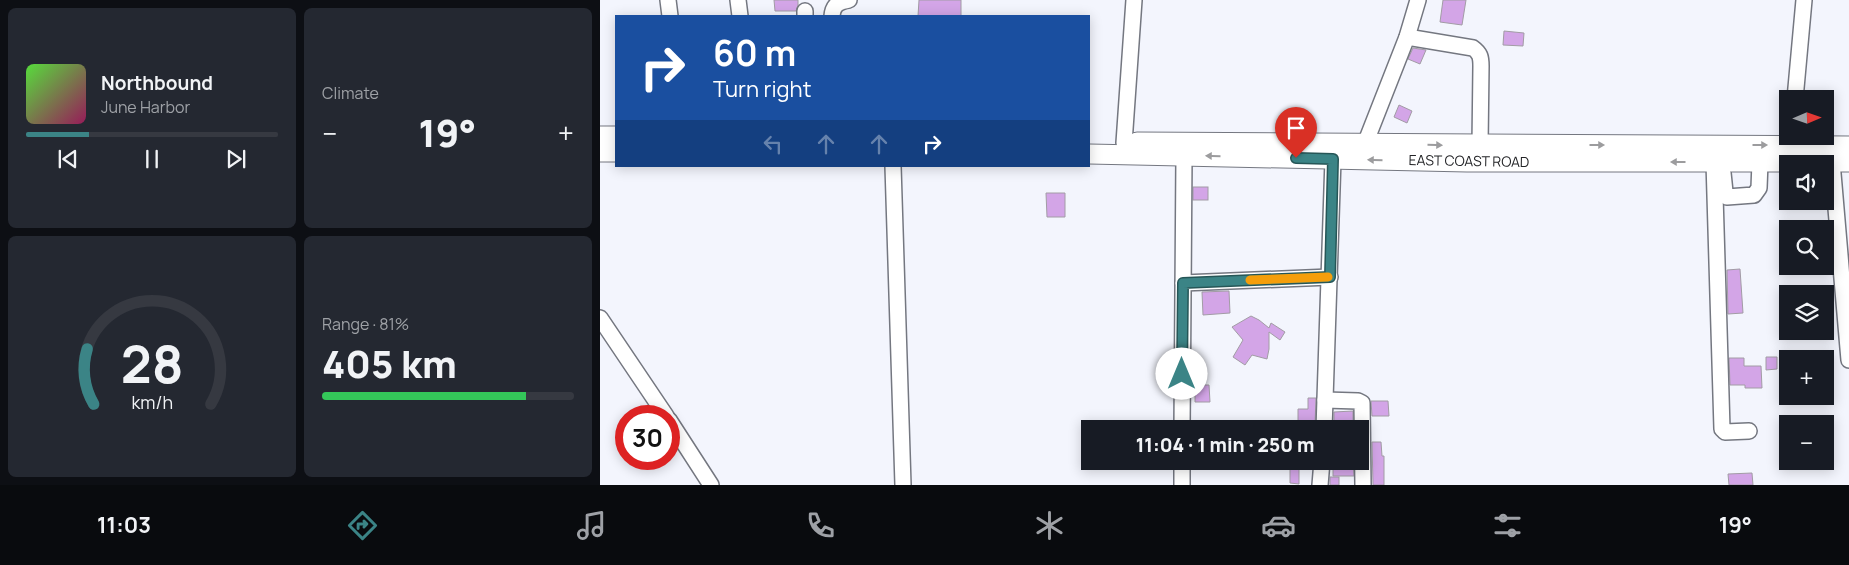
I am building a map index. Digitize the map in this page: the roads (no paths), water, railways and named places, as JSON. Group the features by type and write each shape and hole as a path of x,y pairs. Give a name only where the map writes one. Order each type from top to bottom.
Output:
{"main road":[{"path":"600,136 615,136"},
{"name":"EAST COAST ROAD","path":"1090,142 1790,148 1849,146"},
{"name":"EAST COAST ROAD","path":"1090,154 1467,162 1760,162 1790,148 1840,162"},
{"path":"600,152 615,152"}],"street":[{"path":"668,0 670,15"},
{"path":"738,0 740,15"},
{"path":"832,15 833,8 838,3 848,0"},
{"path":"1124,143 1134,0"},
{"path":"1365,144 1407,37 1418,0"},
{"path":"1796,90 1804,0"},
{"path":"1407,37 1473,48 1478,52 1481,57 1480,145"},
{"path":"1182,420 1184,156"},
{"path":"1324,420 1333,159"},
{"path":"1719,162 1726,196 1740,197 1757,193 1760,179 1760,162"},
{"path":"1719,162 1722,429 1725,432 1750,431"},
{"path":"1840,162 1849,360"},
{"path":"893,167 903,485"},
{"path":"1183,283 1330,277"},
{"path":"600,318 659,405"},
{"path":"1325,400 1358,401 1362,403 1363,485"},
{"path":"680,437 711,485"},
{"path":"1182,470 1182,485"},
{"path":"1320,485 1321,470"}]}
